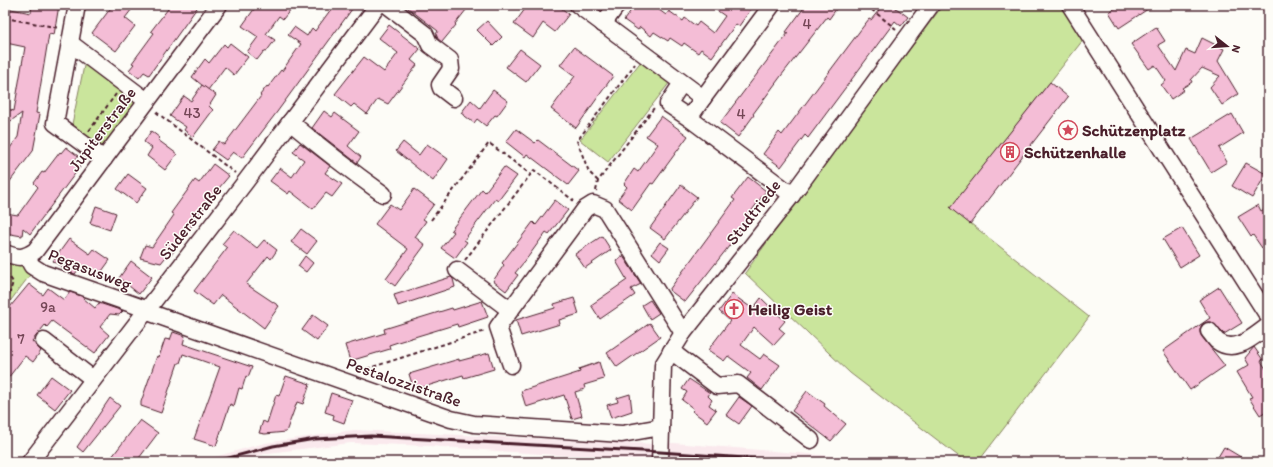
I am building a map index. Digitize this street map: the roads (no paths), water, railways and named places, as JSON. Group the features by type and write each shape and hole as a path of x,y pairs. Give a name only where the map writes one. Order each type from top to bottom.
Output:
{"street":[{"path":"77,5 55,123 104,159"},
{"name":"Jupiterstraße","path":"27,257 35,251 219,5"},
{"name":"Süderstraße","path":"30,462 246,181 378,5"},
{"path":"387,5 425,34 430,45 450,60 451,69 440,85 441,88 454,98"},
{"path":"578,5 703,98"},
{"path":"603,24 617,5"},
{"path":"689,118 772,5"},
{"name":"Studtriede","path":"660,462 663,365 683,332 792,195 931,5"},
{"path":"1070,5 1268,316"},
{"path":"72,37 146,103"},
{"path":"682,83 668,104 792,195"},
{"path":"290,122 329,152 344,166 383,194"},
{"path":"511,365 498,327 589,207 605,209 683,332"},
{"path":"5,253 16,257 27,257"},
{"name":"Pegasusweg","path":"27,257 32,266 43,273 145,311"},
{"path":"457,270 510,310"},
{"name":"Pestalozzistraße","path":"145,311 444,417 474,424 622,434 661,427"},
{"path":"1209,331 1217,341 1223,344 1236,346 1242,344 1268,326"},
{"path":"44,341 93,379"},
{"path":"672,351 717,386 738,384 811,440"}],"railway":[{"path":"214,462 273,446 315,439 371,436 660,452 799,462"}],"place":[{"name":"Schützenplatz","path":"1068,130"},
{"name":"Schützenhalle","path":"1010,152"},
{"name":"Heilig Geist","path":"734,309"}]}
